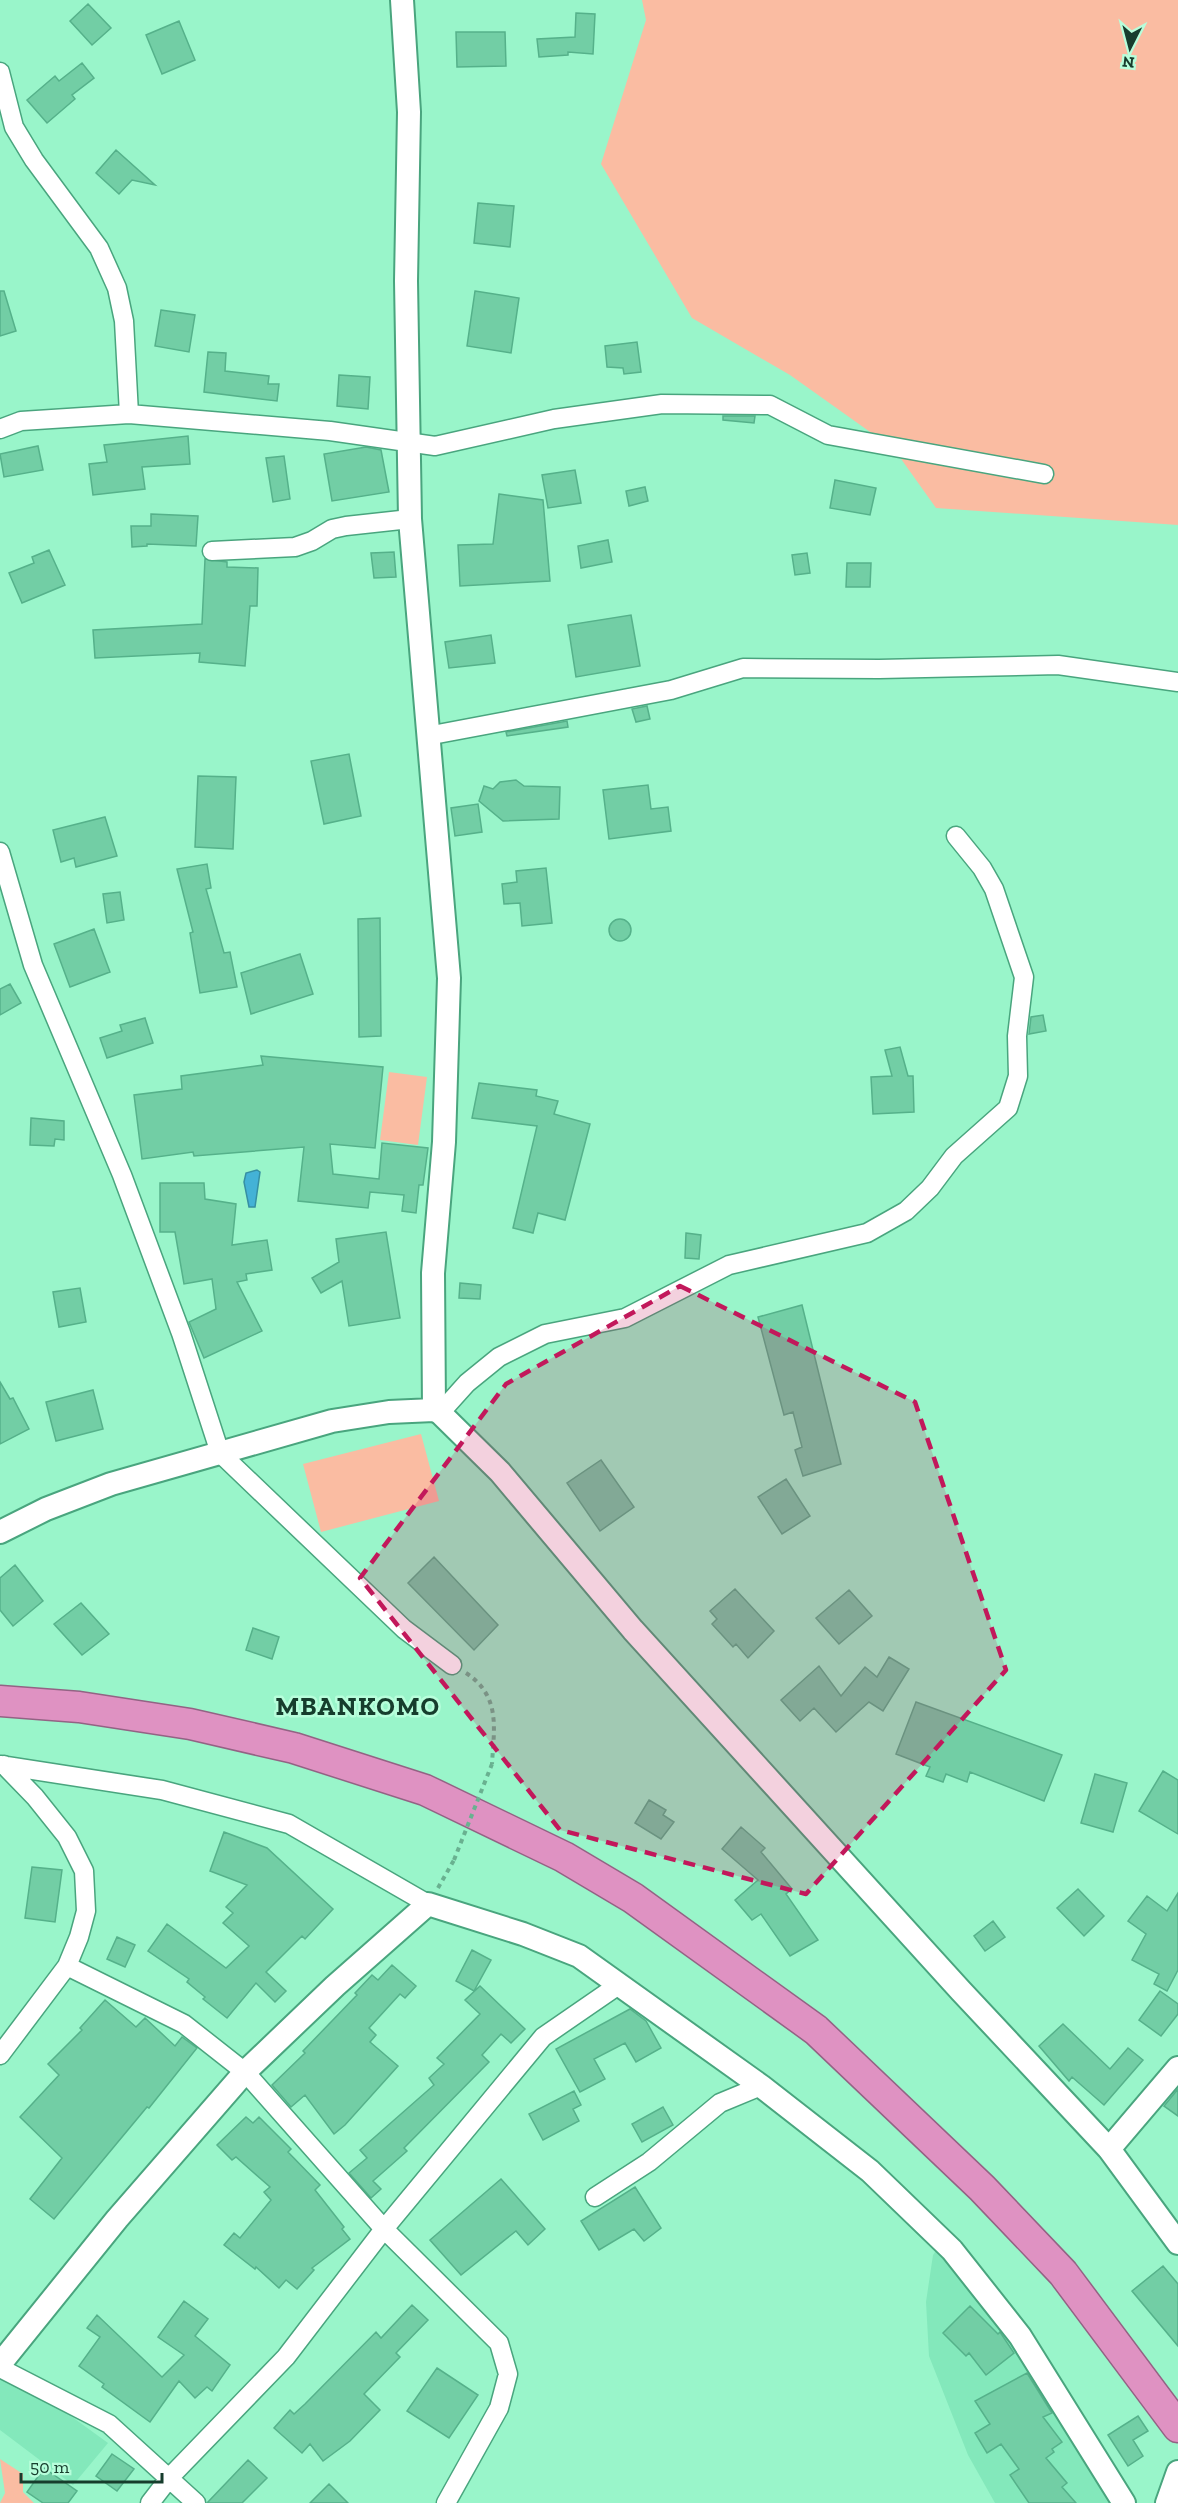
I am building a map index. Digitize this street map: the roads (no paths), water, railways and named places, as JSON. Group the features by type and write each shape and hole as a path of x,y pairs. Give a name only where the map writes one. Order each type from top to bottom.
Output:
{"highway":[{"path":"0,1701 79,1707 190,1724 294,1748 425,1790 564,1857 633,1898 816,2030 982,2188 1063,2272 1178,2427"}],"street":[{"path":"402,0 409,112 406,281 410,519 448,978 444,1131 433,1273 437,1411 500,1472 633,1630 961,1991 1109,2149 1178,2243"},
{"path":"0,72 14,127 33,160 99,248 117,288 124,321 129,414"},
{"path":"0,429 21,421 129,414 330,431 435,446 554,419 662,404 770,405 828,435 1044,474"},
{"path":"212,551 295,547 339,528 410,519"},
{"path":"427,736 671,690 743,668 879,669 1058,665 1178,682"},
{"path":"0,1532 46,1509 111,1484 332,1421 389,1412 437,1411 499,1357 545,1334 625,1318 729,1265 867,1233 906,1211 930,1188 954,1156 1008,1108 1018,1076 1017,1036 1024,977 993,889 982,868 956,836"},
{"path":"0,852 33,965 122,1175 181,1333 220,1453 404,1629 452,1665"},
{"path":"2,1765 162,1790 289,1824 428,1905 523,1934 579,1956 617,1986 761,2086 870,2171 952,2250 1020,2336 1124,2503"},
{"path":"0,2055 67,1966 79,1938 86,1911 84,1872 67,1837 35,1797 2,1765"},
{"path":"0,2364 117,2219 245,2072 335,1986 428,1905"},
{"path":"67,1966 184,2024 245,2072 384,2229 499,2343 508,2374 499,2408 446,2503"},
{"path":"150,2503 170,2477 286,2356 384,2229 543,2037 617,1986"},
{"path":"1109,2149 1178,2068"},
{"path":"595,2197 649,2162 720,2103 761,2086"},
{"path":"0,2368 109,2424 196,2503"},
{"path":"1167,2503 1178,2472"}],"water":[{"path":"257,1170 260,1172 255,1207 249,1207 244,1182 246,1173"}],"district":[{"name":"MBANKOMO","path":"358,1706"}]}
